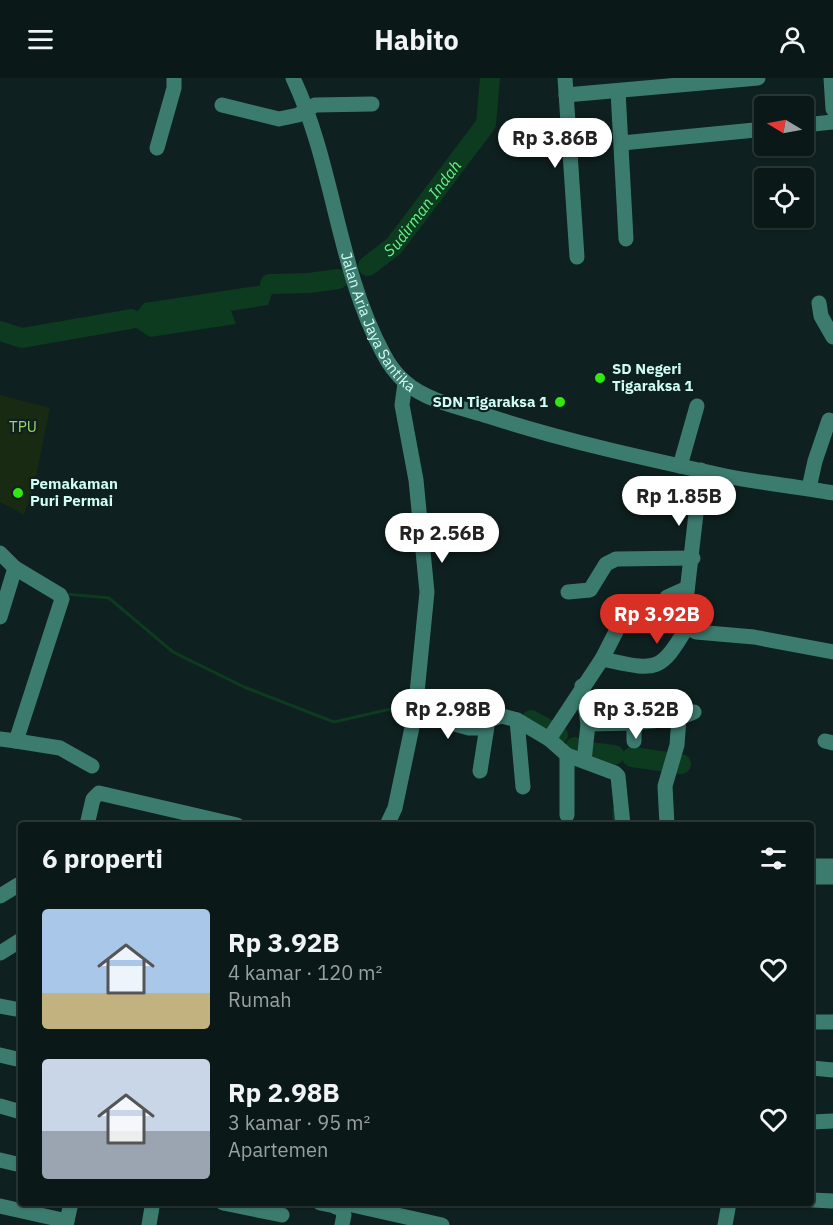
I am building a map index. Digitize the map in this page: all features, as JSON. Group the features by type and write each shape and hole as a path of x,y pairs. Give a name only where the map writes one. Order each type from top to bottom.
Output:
{"street":[{"path":"157,148 174,88 174,78"},
{"name":"Jalan Aria Jaya Santika","path":"293,78 307,108 348,260 371,327 384,355 405,383 424,394 456,406 534,431 680,466 833,493"},
{"path":"565,78 577,257"},
{"path":"566,95 758,78"},
{"path":"831,78 833,109"},
{"path":"618,91 626,239"},
{"path":"222,105 279,119 298,115 315,105 372,104"},
{"path":"814,124 833,122"},
{"path":"622,143 754,130"},
{"path":"819,303 821,316 833,338"},
{"path":"388,822 397,798 415,713 425,621 426,581 416,480 402,405 405,383"},
{"path":"680,466 697,406"},
{"path":"809,488 815,461 829,420"},
{"path":"701,470 693,558 684,618 687,627 696,632 754,637 833,652"},
{"path":"0,553 15,568 60,595 62,599 16,741"},
{"path":"568,592 590,590 606,564 616,559 693,558"},
{"path":"0,617 15,568"},
{"path":"549,738 602,659 624,616 661,615 667,597 687,588"},
{"path":"602,659 628,664 658,665 669,658 687,627"},
{"path":"582,686 588,724 585,761"},
{"path":"588,724 634,723 679,718 694,712"},
{"path":"415,713 469,728 486,728"},
{"path":"480,771 486,728 490,718 517,720 549,738 567,755 618,776 623,822"},
{"path":"667,822 665,786 677,745 679,718"},
{"path":"517,720 523,788"},
{"path":"634,723 634,741"},
{"path":"0,739 60,748 92,766"},
{"path":"567,755 567,815"},
{"path":"88,822 93,799 99,793 224,822"},
{"path":"814,866 833,866"},
{"path":"814,877 833,877"},
{"path":"0,896 18,885"},
{"path":"0,953 18,942"},
{"path":"814,1022 833,1022"},
{"path":"0,1055 18,1059"},
{"path":"814,1068 833,1070"},
{"path":"0,1106 18,1111"},
{"path":"814,1122 833,1121"},
{"path":"0,1160 18,1164"},
{"path":"814,1200 833,1201"},
{"path":"0,1206 66,1223 70,1206"},
{"path":"251,1206 282,1214"},
{"path":"332,1206 343,1211 342,1225"},
{"path":"336,1207 340,1206"},
{"path":"368,1206 389,1208 411,1221 442,1225"},
{"path":"725,1225 728,1206"},
{"path":"149,1225 152,1207"}],"green space":[{"name":"TPU","path":"0,395 50,408 35,481 24,515 0,502"}],"shaded area":[{"path":"270,284 273,291 268,305 231,311 236,324 150,337 136,328 131,319 144,303"}],"waterway":[{"name":"Sudirman Indah","path":"368,266 394,246 486,124 490,78"},
{"name":"Sudirman Indah","path":"270,284 309,283 338,279"},
{"path":"0,331 22,338 131,319"},
{"path":"66,594 109,598 173,652 244,687 334,722 386,710 406,708"},
{"path":"531,720 558,735"},
{"path":"575,747 580,751 614,755"},
{"path":"614,755 614,766"},
{"path":"632,757 681,764"},
{"path":"614,809 614,822"}],"place":[{"name":"SD Negeri Tigaraksa 1","path":"600,378"},
{"name":"SDN Tigaraksa 1","path":"560,402"},
{"name":"Pemakaman Puri Permai","path":"18,493"}]}
